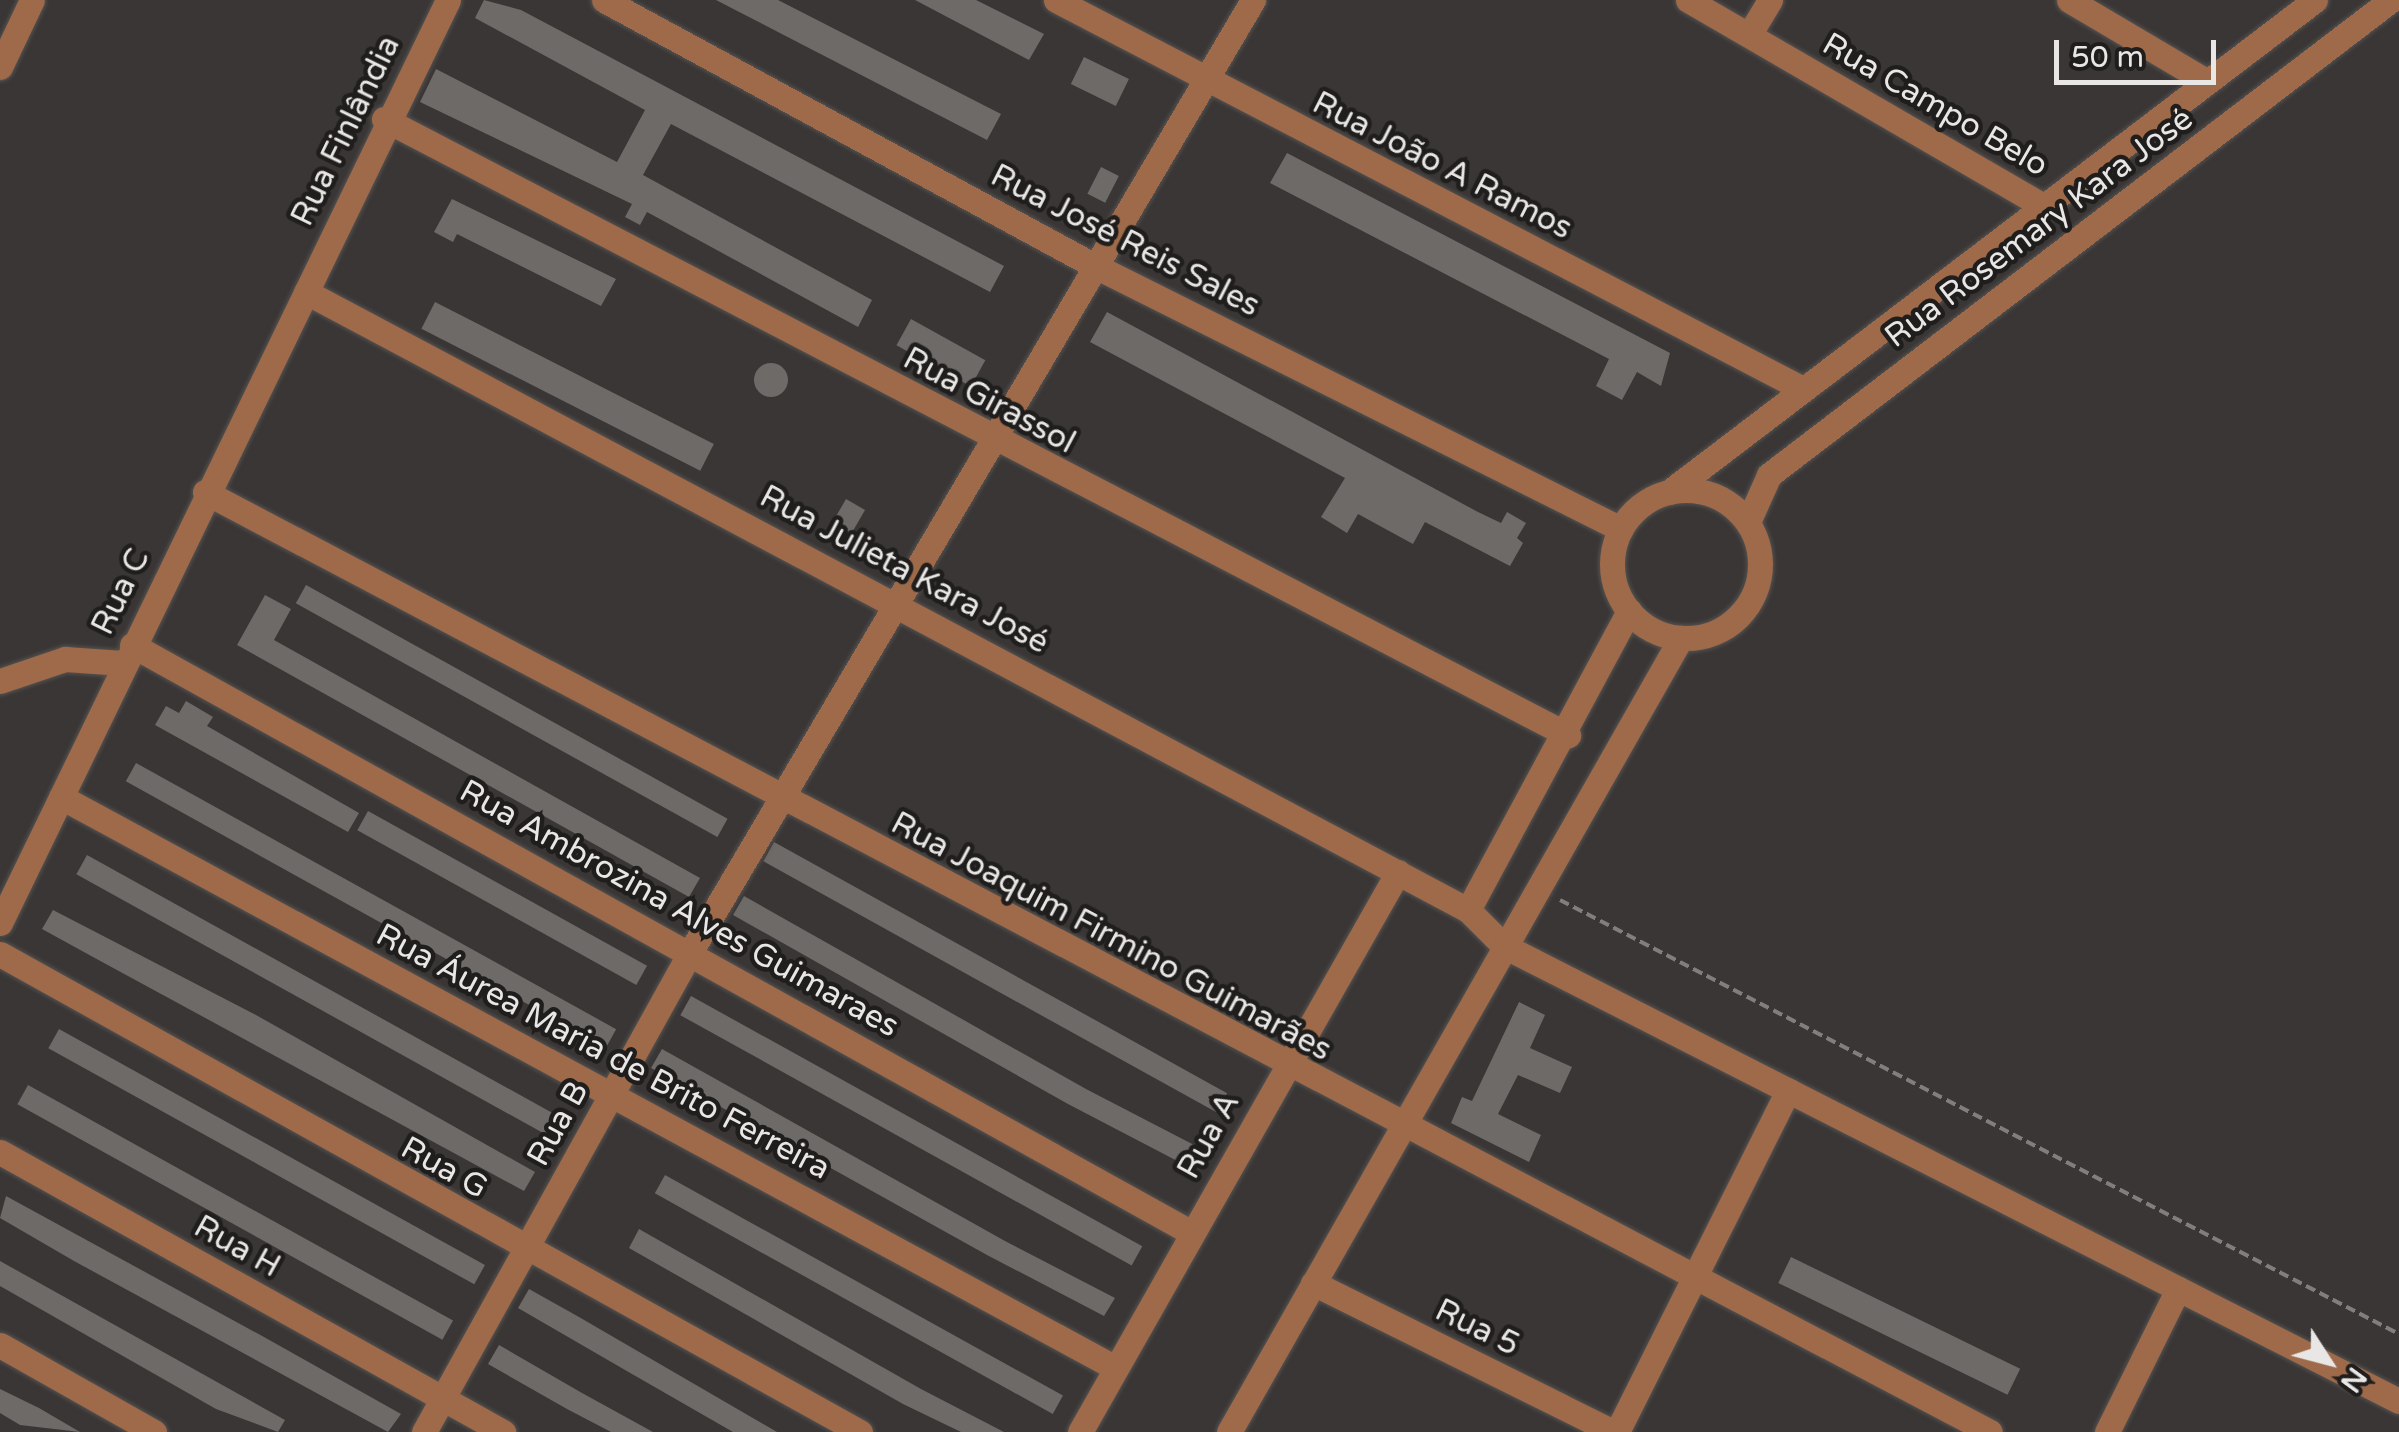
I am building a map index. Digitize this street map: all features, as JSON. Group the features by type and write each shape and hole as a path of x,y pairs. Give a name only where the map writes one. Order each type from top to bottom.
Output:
{"street":[{"path":"0,67 6,43 32,0"},
{"name":"Rua Finlândia","path":"306,292 384,118 448,0"},
{"name":"Rua José Reis Sales","path":"604,0 1095,266 1622,528"},
{"name":"Rua João A Ramos","path":"1056,0 1799,387"},
{"name":"Rua B","path":"424,1432 691,951 1253,0"},
{"name":"Rua Campo Belo","path":"1688,0 2045,207"},
{"path":"1749,35 1770,0"},
{"path":"2069,0 2206,81"},
{"name":"Rua Rosemary Kara José","path":"1622,528 1799,387 2045,207 2316,0"},
{"name":"Rua Rosemary Kara José","path":"1748,522 1770,476 2390,0"},
{"name":"Rua Girassol","path":"384,118 991,440 1568,734"},
{"name":"Rua C","path":"0,923 204,492 306,292"},
{"name":"Rua Julieta Kara José","path":"306,292 896,601 1468,910 1504,946 2399,1401"},
{"name":"Rua Joaquim Firmino Guimarães","path":"204,492 1283,1067 1990,1432"},
{"path":"1622,528 1614,580 1629,611 1681,638 1722,629 1750,600 1760,560 1748,522 1714,495 1668,492"},
{"path":"1468,910 1568,734 1629,611"},
{"path":"1230,1432 1398,1127 1681,638"},
{"path":"0,681 64,659 128,654"},
{"name":"Rua Ambrozina Alves Guimaraes","path":"128,654 691,951 1192,1234"},
{"name":"Rua Áurea Maria de Brito Ferreira","path":"61,797 1114,1368"},
{"name":"Rua A","path":"1080,1432 1283,1067 1398,872"},
{"name":"Rua G","path":"0,954 524,1250 860,1432"},
{"path":"1615,1432 1788,1090"},
{"name":"Rua H","path":"0,1152 502,1432"},
{"name":"Rua 5","path":"1312,1283 1615,1432"},
{"path":"2107,1432 2178,1288"},
{"path":"0,1345 154,1432"}],"path":[{"path":"1537,888 2399,1334"}],"building":[{"path":"484,0 521,10 1004,266 990,292 671,124 643,175 872,300 858,327 647,212 640,225 625,217 632,204 420,102 436,69 617,162 645,110 475,18"},
{"path":"716,0 778,0 1001,114 987,140"},
{"path":"915,0 976,0 1044,34 1029,60"},
{"path":"1084,57 1129,79 1116,106 1071,84"},
{"path":"1287,153 1670,353 1661,386 1637,372 1622,400 1596,386 1609,359 1270,183"},
{"path":"1101,167 1119,176 1105,203 1087,194"},
{"path":"452,199 616,279 601,306 457,234 453,242 434,232"},
{"path":"435,302 714,444 700,471 421,329"},
{"path":"1107,312 1478,512 1501,523 1507,512 1526,523 1517,538 1523,543 1510,566 1425,522 1413,544 1358,514 1347,533 1321,517 1345,478 1090,342"},
{"path":"911,319 985,360 971,386 896,345"},
{"path":"771,363 783,368 788,380 783,392 771,397 759,392 754,380 759,368"},
{"path":"846,499 865,510 844,546 825,535"},
{"path":"306,585 728,819 717,837 296,603"},
{"path":"265,595 291,609 274,640 700,878 689,897 237,645"},
{"path":"186,701 213,717 207,726 359,813 348,832 155,725 166,706 179,713"},
{"path":"136,763 616,1029 606,1048 126,781"},
{"path":"368,811 647,966 636,985 357,830"},
{"path":"774,842 1227,1093 1216,1112 763,861"},
{"path":"87,855 564,1119 553,1138 76,874"},
{"path":"744,896 1086,1089 1196,1146 1185,1165 1068,1104 733,915"},
{"path":"53,910 256,1015 535,1172 524,1191 93,957 42,929"},
{"path":"691,996 1142,1246 1132,1265 680,1015"},
{"path":"1519,1002 1545,1015 1530,1048 1572,1067 1560,1093 1518,1075 1498,1114 1541,1135 1529,1162 1451,1123 1462,1097 1472,1101"},
{"path":"59,1029 485,1265 474,1284 48,1048"},
{"path":"662,1049 1005,1241 1115,1298 1104,1316 987,1255 651,1068"},
{"path":"28,1085 453,1321 442,1340 17,1104"},
{"path":"665,1175 1063,1396 1053,1414 655,1193"},
{"path":"6,1196 401,1414 388,1432 74,1261 0,1218"},
{"path":"639,1229 1004,1432 961,1432 903,1404 629,1248"},
{"path":"1791,1257 2020,1369 2007,1395 1778,1283"},
{"path":"0,1261 285,1420 278,1432 216,1409 0,1286"},
{"path":"529,1289 777,1432 733,1432 632,1374 518,1308"},
{"path":"499,1345 653,1432 611,1432 567,1409 488,1364"},
{"path":"0,1389 80,1432 20,1425 0,1413"}]}
